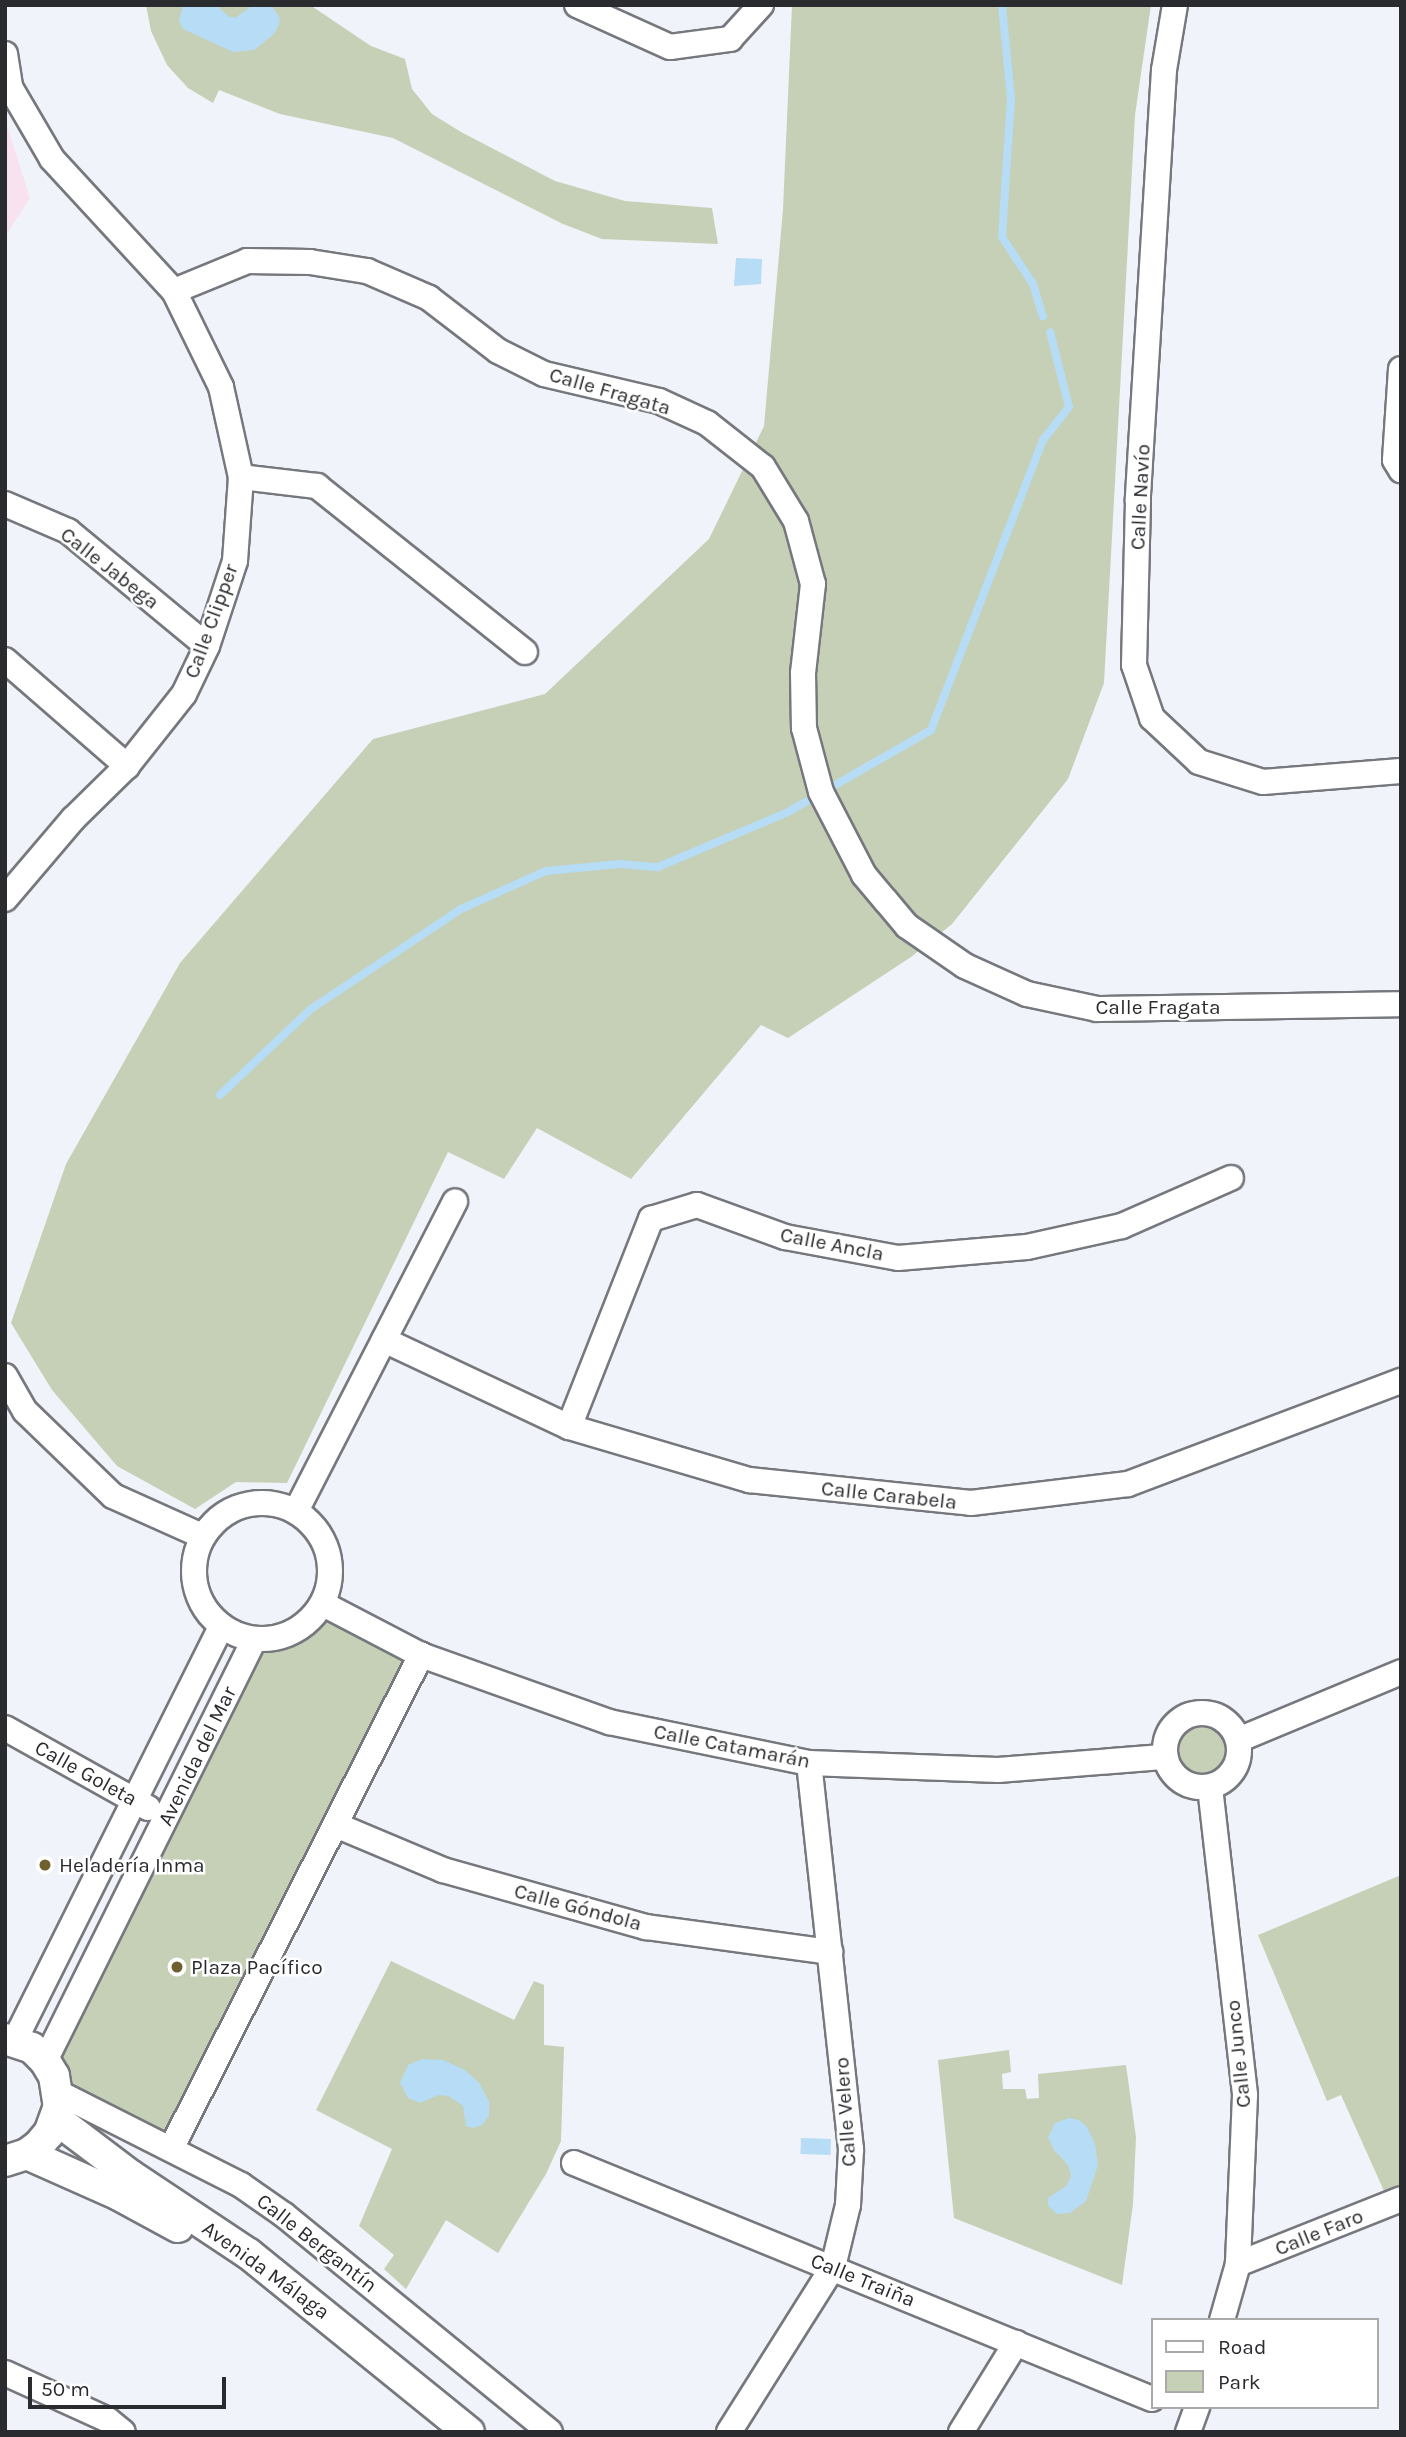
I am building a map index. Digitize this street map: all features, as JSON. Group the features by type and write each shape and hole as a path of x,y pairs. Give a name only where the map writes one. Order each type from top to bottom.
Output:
{"street":[{"path":"577,5 670,47 730,39 761,5"},
{"name":"Calle Navío","path":"1175,5 1164,84 1138,501 1134,665 1152,718 1199,762 1263,782 1401,771"},
{"name":"Calle Clipper","path":"5,54 10,87 52,159 174,291 221,387 241,477 235,561 207,646 184,694 127,766 73,819 5,899"},
{"name":"Calle Fragata","path":"174,291 247,261 310,261 368,271 429,298 498,351 544,374 659,401 707,423 762,467 796,521 813,584 803,673 804,728 821,792 864,875 907,926 965,967 1027,993 1097,1009 1401,1004"},
{"path":"1401,369 1395,460 1401,470"},
{"path":"241,477 317,486 525,652"},
{"name":"Calle Jabega","path":"5,504 68,531 207,646"},
{"path":"5,660 127,766"},
{"name":"Calle Ancla","path":"569,1427 651,1219 696,1205 785,1237 898,1258 1027,1247 1122,1226 1231,1178"},
{"path":"296,1511 456,1202"},
{"name":"Calle Carabela","path":"384,1340 569,1427 749,1480 971,1503 1128,1484 1401,1381"},
{"path":"5,1376 25,1410 113,1496 202,1536"},
{"path":"276,1503 296,1511 318,1530 331,1562 329,1586 323,1604 303,1626 278,1638 254,1640 221,1626 203,1607 194,1582 195,1553 202,1536 221,1515 242,1504 276,1503"},
{"name":"Calle Catamarán","path":"323,1604 422,1655 609,1722 808,1763 998,1770 1166,1757"},
{"name":"Avenida del Mar","path":"10,2040 221,1626"},
{"name":"Avenida del Mar","path":"45,2060 254,1640"},
{"path":"171,2149 422,1655"},
{"path":"1238,1740 1401,1672"},
{"path":"1194,1714 1216,1716 1233,1730 1238,1740 1237,1764 1221,1783 1210,1787 1198,1787 1177,1777 1166,1757 1168,1734 1175,1725 1194,1714"},
{"name":"Calle Goleta","path":"5,1728 166,1818"},
{"name":"Calle Velero","path":"729,2432 833,2267 848,2205 851,2149 808,1763"},
{"name":"Calle Junco","path":"1210,1787 1245,2095 1238,2264 1223,2318"},
{"name":"Calle Góndola","path":"336,1825 443,1870 646,1927 830,1952"},
{"path":"10,2040 32,2048 45,2060 57,2106 39,2145 16,2158"},
{"name":"Calle Bergantín","path":"57,2106 171,2149 241,2185 284,2215 550,2432"},
{"name":"Avenida Málaga","path":"57,2106 130,2175 249,2254 307,2297 469,2432"},
{"name":"Avenida Málaga","path":"16,2158 119,2195 187,2232 306,2315 445,2432"},
{"name":"Calle Traiña","path":"574,2163 1150,2398"},
{"name":"Calle Faro","path":"1238,2264 1401,2199"},
{"path":"961,2432 1016,2343"},
{"path":"5,2373 108,2420 122,2432"}],"shaded area":[{"path":"5,119 30,198 5,237"}],"green space":[{"path":"146,5 310,5 371,46 405,59 412,89 432,114 461,132 555,181 625,201 712,208 718,244 602,239 563,224 393,138 280,114 219,90 213,103 188,88 167,65 151,31"},
{"path":"792,5 1151,5 1135,115 1104,683 1068,779 952,924 911,957 788,1038 761,1025 631,1179 537,1128 504,1179 448,1152 287,1483 236,1482 195,1509 117,1466 52,1390 11,1323 66,1164 180,963 373,739 545,694 709,539 764,426 783,209"},
{"path":"325,1614 410,1659 169,2139 64,2087 54,2060 259,1649 297,1639"},
{"path":"1202,1726 1219,1733 1226,1750 1219,1767 1202,1774 1185,1767 1178,1750 1185,1733"},
{"path":"1401,1875 1401,2184 1384,2191 1341,2095 1327,2101 1258,1935"},
{"path":"391,1961 514,2020 534,1981 544,1985 544,2045 564,2047 561,2141 546,2174 498,2253 446,2220 406,2289 384,2269 394,2255 359,2226 392,2149 316,2110"},
{"path":"1009,2050 1011,2072 1002,2074 1003,2089 1025,2089 1027,2099 1039,2098 1038,2074 1126,2065 1136,2137 1133,2204 1122,2285 954,2218 938,2060"}],"water":[{"path":"183,5 216,5 228,16 235,18 253,5 271,5 280,18 279,25 273,35 254,50 233,52 183,29 179,21"},
{"path":"736,258 762,259 761,284 734,286"},
{"path":"422,2059 443,2060 465,2070 480,2084 489,2102 489,2116 482,2125 473,2128 466,2126 463,2106 449,2096 439,2095 420,2103 408,2098 400,2083 408,2065"},
{"path":"1069,2118 1079,2120 1087,2127 1095,2144 1098,2165 1086,2201 1070,2213 1057,2214 1048,2206 1048,2198 1066,2186 1071,2176 1068,2165 1054,2150 1048,2137 1055,2123"},
{"path":"801,2138 831,2139 830,2155 800,2154"}],"waterway":[{"path":"1002,5 1011,98 1002,237 1033,284 1043,317"},
{"path":"220,1095 311,1009 461,909 546,871 620,864 658,867 788,812 931,730 1043,440 1069,407 1050,332"}],"place":[{"name":"Heladería Inma","path":"45,1865"},
{"name":"Plaza Pacífico","path":"177,1967"}]}
